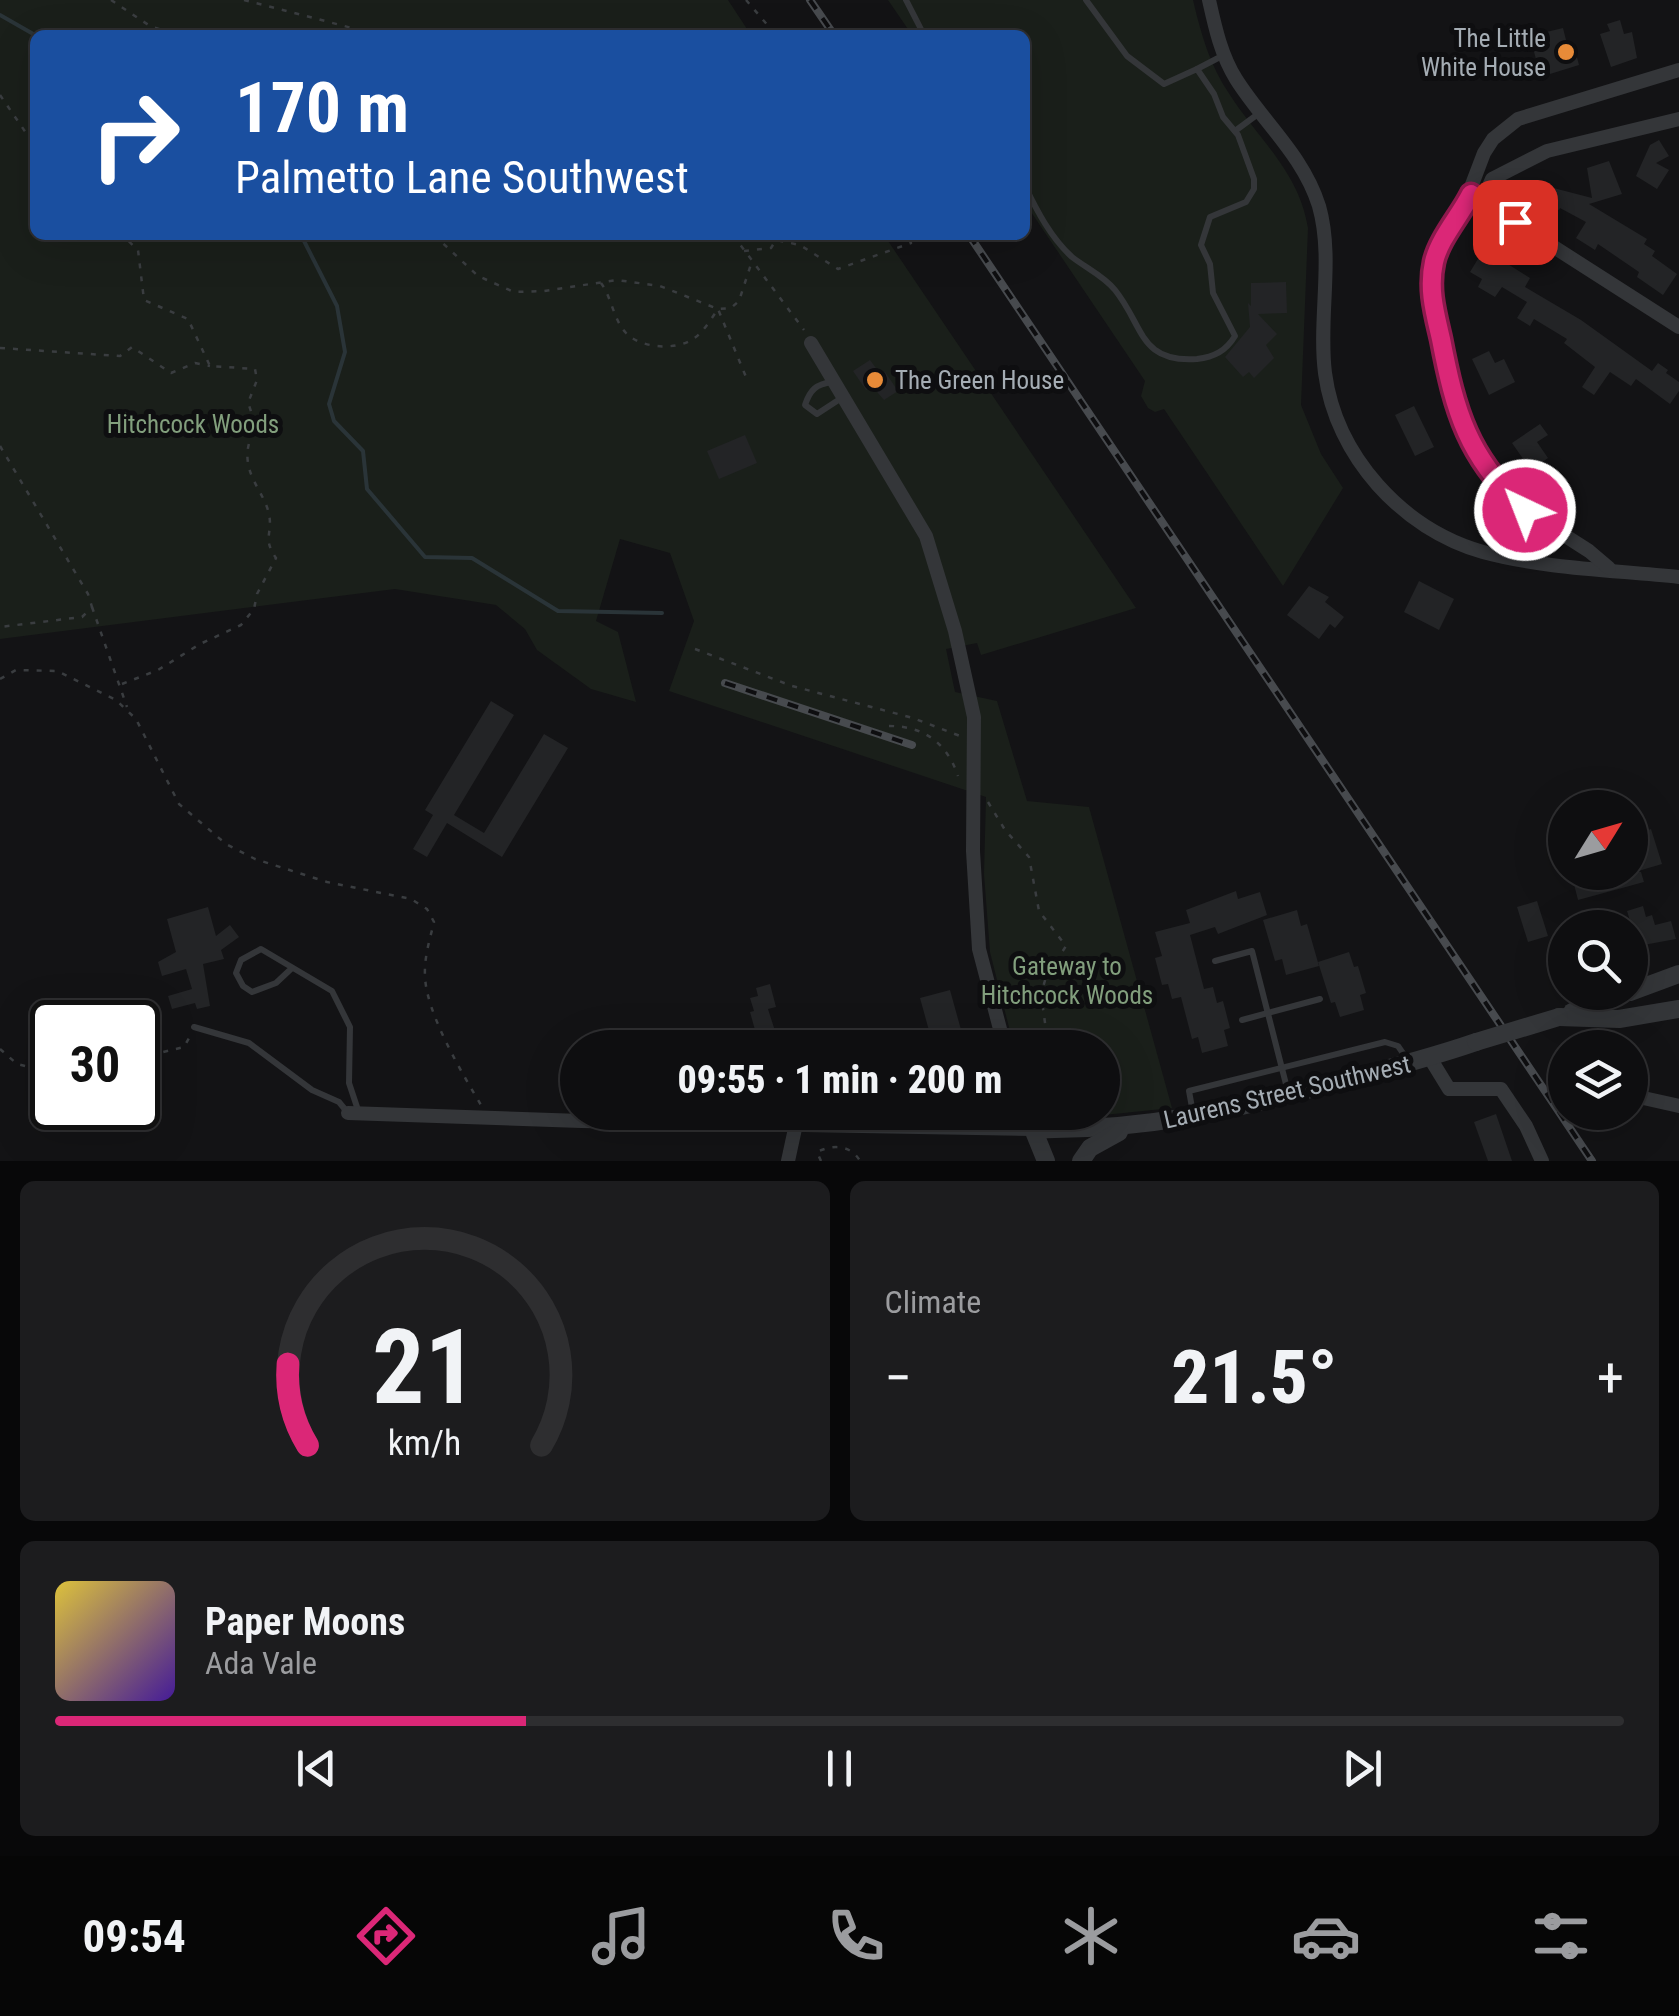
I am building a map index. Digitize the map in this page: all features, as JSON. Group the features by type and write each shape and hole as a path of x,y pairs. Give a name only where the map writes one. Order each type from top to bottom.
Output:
{"street":[{"path":"1209,0 1224,56 1238,82 1309,181 1321,214 1325,371 1334,412 1358,460 1382,490 1415,518 1478,550 1533,563 1679,577"},
{"path":"1610,569 1509,496 1472,448 1456,411 1430,285 1434,258 1471,194 1484,152 1494,139 1518,119 1679,70"},
{"path":"1515,222 1494,203 1488,188 1492,179 1547,151 1679,120"},
{"path":"1471,194 1679,328"},
{"path":"811,343 926,536 955,631 974,717 974,902 983,966 999,1030"},
{"name":"Laurens Street Southwest","path":"1648,985 1679,974"},
{"name":"Laurens Street Southwest","path":"1120,1128 1194,1117 1289,1095 1430,1058 1579,1010"},
{"name":"Laurens Street Southwest","path":"1559,1017 1619,1019 1679,1010"},
{"path":"1430,1058 1449,1090 1501,1089 1526,1126 1542,1161"},
{"path":"1648,1099 1679,1106"},
{"name":"Laurens Street Southwest","path":"354,1114 560,1119"},
{"path":"1080,1161 1101,1140 1128,1128"},
{"path":"788,1161 795,1130"},
{"path":"1034,1130 1046,1161"},
{"path":"1072,1161 1073,1130"}],"lane":[{"path":"906,0 921,30"},
{"path":"1086,0 1127,56 1164,84 1224,56"},
{"path":"1030,194 1061,246 1116,291 1148,345 1170,359 1213,357 1235,336 1212,293 1210,264 1200,246 1201,238 1210,217 1246,202 1254,189 1251,168 1235,131 1196,69"},
{"path":"1235,131 1262,112"},
{"path":"833,382 819,384 805,405 817,414 843,396"},
{"path":"292,968 276,983 252,992 236,974 241,960 260,949 332,990 344,1012 352,1047 349,1083 354,1114"},
{"path":"1215,961 1252,951 1289,1095"},
{"path":"1242,1020 1320,999"},
{"path":"194,1027 249,1044 312,1090 354,1114"},
{"path":"1194,1117 1189,1090 1385,1042 1398,1046 1410,1063"}],"path":[{"path":"111,0 162,30"},
{"path":"244,0 360,30"},
{"path":"746,0 772,30"},
{"path":"0,96 30,139"},
{"path":"127,240 138,250 144,300 188,319 210,366"},
{"path":"439,240 478,276 514,292 544,292 617,280 660,286 718,308 731,308 739,301 752,261"},
{"path":"736,240 794,312 811,343"},
{"path":"744,251 771,248 776,240 800,246 838,269 910,240"},
{"path":"600,282 609,294 618,322 638,342 668,346 696,338 718,308"},
{"path":"718,308 746,377"},
{"path":"0,348 120,356 132,347 172,373 194,363 255,370 257,380 248,403 256,423 247,460 253,484 269,514 267,545 276,558 254,609 241,624 158,670 122,684"},
{"path":"0,446 40,507 88,594 128,708 150,742 179,804 226,844 255,859 354,890 411,899 427,909 434,922 425,978 432,1005 490,1118"},
{"path":"0,627 82,617 92,607"},
{"path":"695,649 792,686 913,718 975,742"},
{"path":"0,679 16,670 57,671 128,708"},
{"path":"889,726 905,725 924,733 946,752 958,775"},
{"path":"982,799 1029,857 1039,910 1064,941 1066,950 1046,976 1041,994 1046,1030"},
{"path":"160,1053 184,1047 194,1027"},
{"path":"0,1050 17,1064 30,1067"},
{"path":"821,1161 817,1152 839,1147 850,1149 860,1161"}],"green space":[{"name":"Hitchcock Woods","path":"0,0 728,0 748,30 30,30 30,240 887,240 1136,608 981,655 977,643 946,649 955,692 997,701 1027,801 1089,807 1172,1108 1120,1113 1120,1030 1010,1030 990,952 984,874 986,797 669,691 694,621 670,553 620,539 596,621 618,632 636,702 591,689 537,650 525,629 496,605 395,589 0,639"},
{"path":"888,0 1193,0 1217,73 1287,173 1308,228 1301,405 1321,454 1343,488 1283,586 1164,409 1155,412 1148,408 1141,396 1145,381 1030,210 1030,30 909,30"}],"building":[{"path":"1620,20 1624,34 1632,32 1637,58 1611,67 1600,34 1610,31 1607,24"},
{"name":"The Little White House","path":"1563,28 1567,44 1573,42 1579,65 1550,74 1549,67 1530,72 1527,61 1536,59 1531,41 1536,40 1534,35"},
{"path":"1659,140 1669,156 1656,163 1669,170 1657,189 1636,176 1650,145"},
{"path":"1609,161 1622,194 1589,204 1647,239 1644,244 1655,251 1652,256 1677,274 1663,295 1637,277 1639,272 1598,244 1595,250 1576,238 1586,222 1560,208 1533,204 1534,186 1538,184 1592,198 1587,168"},
{"path":"1484,249 1530,278 1525,287 1581,320 1652,371 1658,363 1668,370 1666,373 1679,382 1679,391 1670,404 1636,379 1631,386 1610,372 1594,395 1582,387 1595,367 1564,343 1567,339 1534,319 1530,326 1517,318 1527,302 1502,287 1495,297 1478,287 1482,279 1470,272"},
{"path":"1286,282 1287,313 1258,314 1277,334 1266,345 1274,358 1254,378 1249,372 1243,377 1225,357 1250,327 1251,283"},
{"path":"1489,351 1495,363 1504,359 1515,382 1489,395 1472,359"},
{"name":"The Green House","path":"870,360 881,375 885,372 898,391 884,400 872,386 866,390 853,371"},
{"path":"1414,406 1434,447 1415,456 1395,415"},
{"path":"1540,424 1548,435 1537,442 1548,458 1531,470 1512,443"},
{"path":"745,435 757,463 719,479 707,451"},
{"path":"1419,581 1454,599 1439,630 1404,612"},
{"path":"1309,586 1329,597 1325,602 1344,617 1335,628 1330,624 1319,639 1287,615"},
{"path":"491,701 514,715 454,815 484,833 544,734 568,748 502,857 447,823 427,857 413,849 433,815 425,810"},
{"path":"1651,829 1662,864 1648,868"},
{"path":"1576,890 1615,890 1578,900"},
{"path":"1236,891 1238,899 1260,892 1267,915 1218,934 1215,927 1190,935 1204,989 1213,987 1217,1003 1223,1001 1230,1028 1224,1030 1228,1046 1202,1053 1198,1037 1192,1039 1181,997 1172,999 1168,984 1162,985 1155,958 1162,956 1155,932 1190,923 1186,910"},
{"path":"1537,901 1548,936 1528,942 1517,907"},
{"path":"208,907 216,936 230,925 239,937 221,950 224,959 203,964 210,1006 197,1009 195,1003 172,1009 168,996 192,989 186,969 162,976 158,962 176,952 167,919"},
{"path":"1297,910 1301,926 1307,924 1319,966 1286,975 1282,959 1275,961 1263,920"},
{"path":"1652,915 1655,925 1671,921 1676,939 1648,944 1648,916"},
{"path":"1349,952 1366,993 1360,995 1364,1010 1340,1017 1335,1002 1331,1003 1318,962"},
{"path":"770,984 776,1007 768,1009 775,1030 755,1030 750,998 758,996 756,988"},
{"path":"950,990 961,1030 929,1030 920,998"},
{"path":"1496,1114 1512,1161 1488,1161 1474,1122"}],"waterway":[{"path":"0,15 30,32"},
{"path":"304,240 337,306 345,352 329,404 334,421 363,451 367,489 425,557 472,558 558,611 662,613"}],"railway":[{"path":"810,0 831,30"},
{"path":"972,240 1592,1161"},
{"path":"725,683 912,745"}],"place":[{"name":"The Little White House","path":"1566,52"},
{"name":"The Green House","path":"875,380"}],"route":[{"path":"1515,222 1471,194 1434,258 1430,285 1450,392 1463,430 1483,464 1525,510"}],"park label":[{"name":"Gateway to Hitchcock Woods","path":"1067,980"}]}
